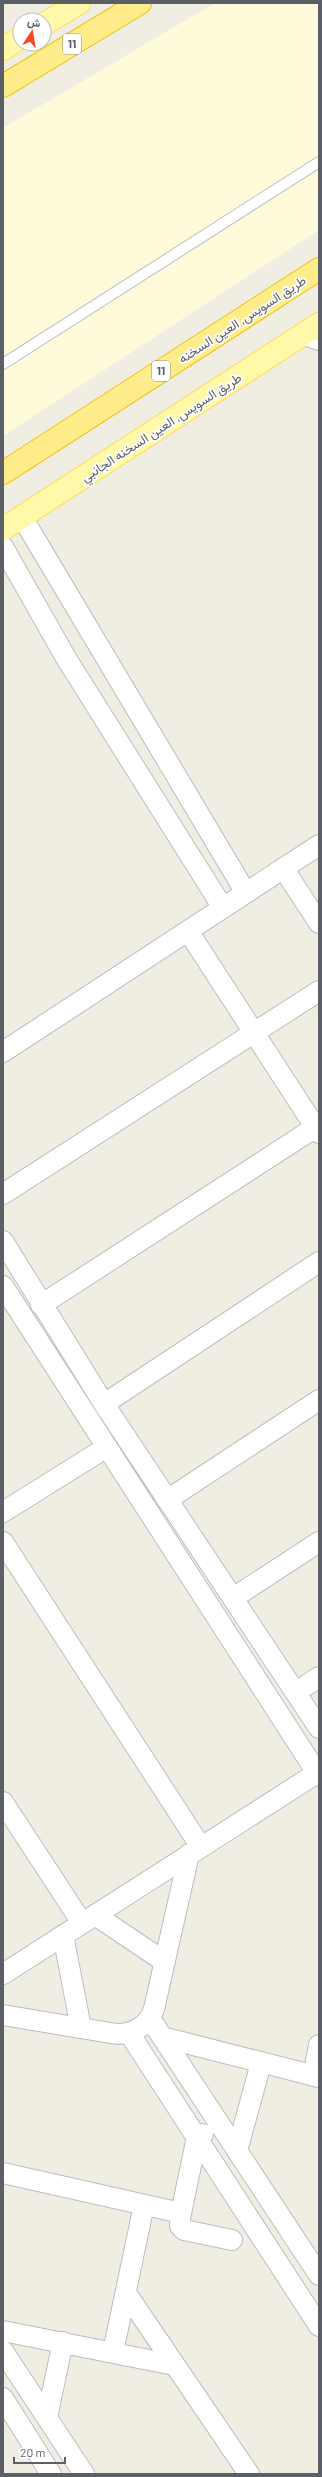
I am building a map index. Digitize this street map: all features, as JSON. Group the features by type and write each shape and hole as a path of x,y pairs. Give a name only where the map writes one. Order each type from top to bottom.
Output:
{"highway":[{"name":"11","path":"3,86 140,3"},
{"name":"طريق السويس, العين السخنه","path":"3,473 319,269"}],"main road":[{"path":"52,19 79,3"},
{"path":"3,49 12,43"},
{"name":"طريق السويس, العين السخنه الجانبي","path":"3,529 319,324"}],"street":[{"path":"22,517 246,893"},
{"path":"3,547 54,636 223,908"},
{"path":"54,636 81,618"},
{"path":"107,720 133,703"},
{"path":"3,1052 319,845"},
{"path":"205,879 228,863"},
{"path":"283,868 319,924"},
{"path":"41,1306 318,1128 188,931"},
{"path":"3,1194 319,991"},
{"path":"3,1241 41,1306 104,1404 319,1728"},
{"path":"104,1404 319,1262"},
{"path":"3,1286 318,1774 195,1850 3,1974"},
{"path":"167,1500 319,1400"},
{"path":"3,1512 106,1447"},
{"path":"3,1542 195,1850 151,2020 130,2033 117,2034 3,2015"},
{"path":"233,1598 319,1542"},
{"path":"296,1692 319,1677"},
{"path":"3,1802 88,1919 165,1962"},
{"path":"63,1935 81,2028"},
{"path":"151,2020 319,2275"},
{"path":"130,2033 319,2326"},
{"path":"162,2037 316,2076 319,2045"},
{"path":"237,2152 261,2063"},
{"path":"218,2123 197,2138 181,2213 180,2226 184,2230 232,2240"},
{"path":"3,2174 181,2213"},
{"path":"113,2352 144,2205"},
{"path":"126,2293 249,2474"},
{"path":"3,2330 174,2364"},
{"path":"47,2417 63,2342"},
{"path":"3,2351 84,2474"},
{"path":"3,2398 51,2474"}],"lane":[{"path":"3,364 319,162"},
{"path":"297,339 319,345"}],"shaded area":[{"path":"215,3 319,3 319,230 3,436 3,128"}]}
